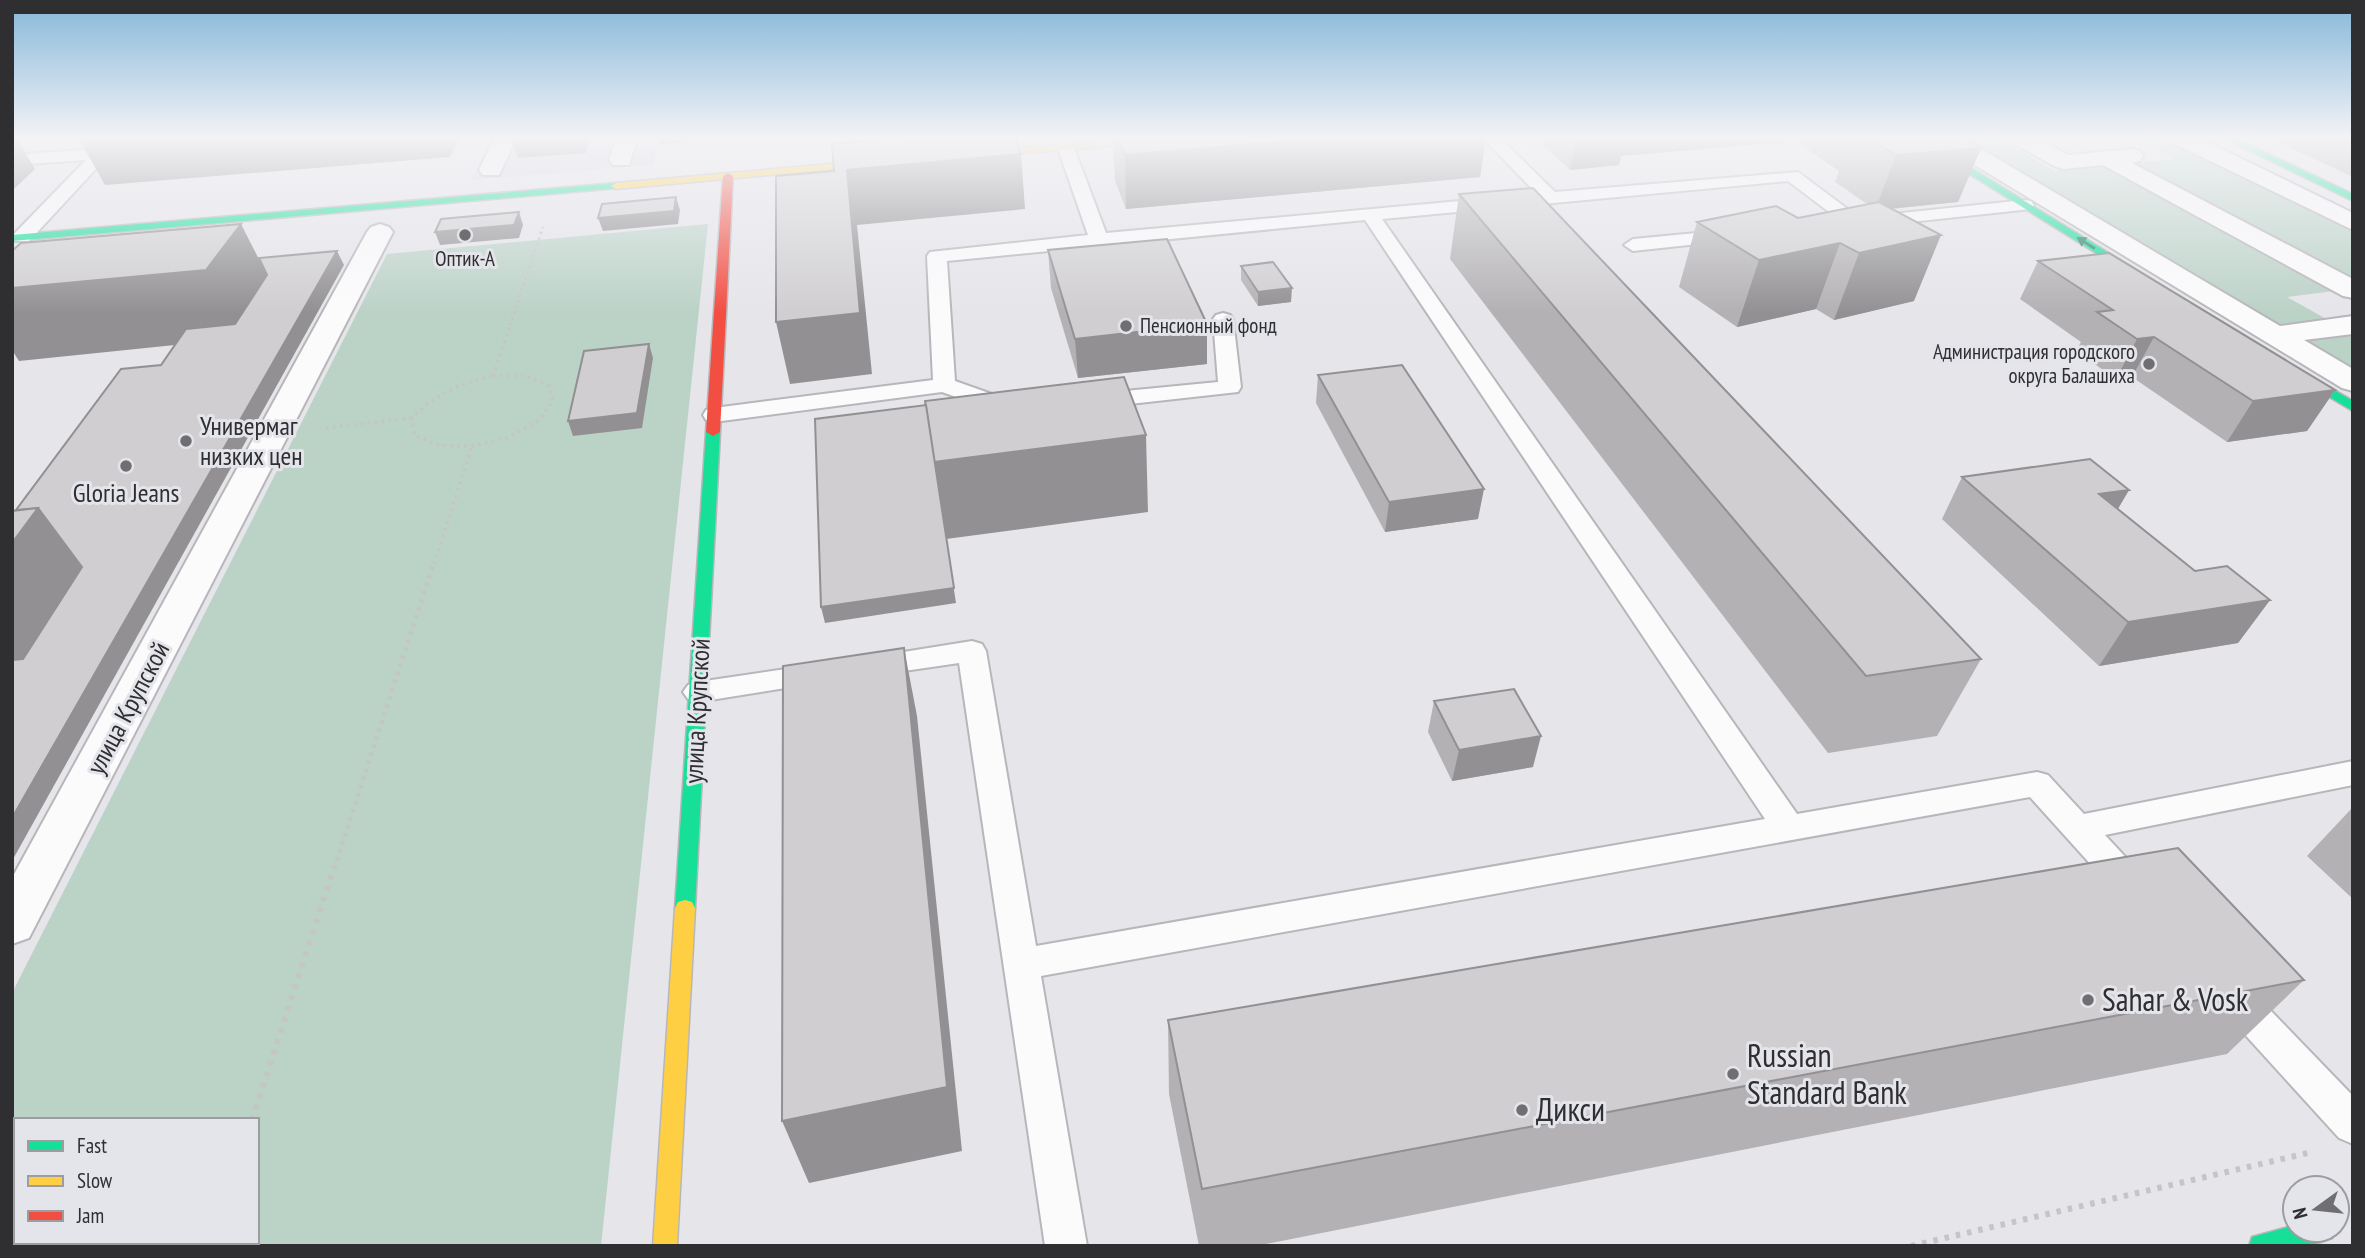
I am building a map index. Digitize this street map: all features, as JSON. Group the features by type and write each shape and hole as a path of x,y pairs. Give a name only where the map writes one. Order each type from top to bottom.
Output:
{"street":[{"path":"17,237 499,196"},
{"name":"улица Крупской","path":"665,1246 727,196"},
{"path":"2010,196 2166,292"},
{"path":"2037,196 2273,346 2353,407"},
{"path":"2192,196 2353,290"},
{"path":"2298,196 2353,223"},
{"name":"улица Крупской","path":"12,924 380,232"},
{"path":"2273,346 2353,325"},
{"path":"2273,346 2353,382"},
{"path":"2262,1246 2281,1241"}],"lane":[{"path":"17,237 54,196"},
{"path":"1083,196 1099,239"},
{"path":"944,385 937,256 1576,196"},
{"path":"1818,196 1855,223"},
{"path":"1827,226 2025,205"},
{"path":"1370,215 1789,828"},
{"path":"46,253 65,233"},
{"path":"1633,245 1744,234"},
{"path":"1068,404 1230,387 1223,319"},
{"path":"714,415 944,385 1015,410 1028,408"},
{"path":"698,692 972,651 1066,1246"},
{"path":"2077,828 2353,773"},
{"path":"1021,964 2037,785 2153,910"},
{"path":"2210,971 2353,1125"}],"path":[{"path":"493,376 546,217"},
{"path":"493,376 526,376 548,385 552,401 539,420 509,437 472,446 436,445 414,435 412,418 427,399 457,384 493,376"},
{"path":"274,433 412,418"},
{"path":"253,1118 472,446"},
{"path":"1911,1246 2326,1149"}],"green space":[{"path":"2053,196 2159,196 2334,291 2287,297 2330,321 2276,328"},
{"path":"2185,196 2292,196 2353,226 2353,286"},
{"path":"708,224 601,1246 12,1246 12,993 387,254"},
{"path":"2351,333 2353,374 2296,340"}],"building":[{"path":"776,196 849,196 860,313 776,322"},
{"path":"1460,196 1540,196 1981,659 1866,676"},
{"path":"676,197 674,211 598,218 602,204"},
{"path":"1879,202 1941,235 1859,253 1840,243 1759,260 1697,222 1776,206 1798,218"},
{"path":"519,212 514,225 435,232 441,219"},
{"path":"241,224 206,270 12,288 12,251 21,243"},
{"path":"1167,239 1207,324 1075,339 1048,250"},
{"path":"337,251 12,818 12,660 23,659 82,567 38,508 16,510 121,369 161,365 186,329 235,324 267,275 259,258"},
{"path":"2109,253 2335,390 2253,401 2154,337 2137,339 2097,312 2113,310 2038,261"},
{"path":"1273,262 1292,288 1258,292 1241,266"},
{"path":"649,344 637,413 568,421 584,351"},
{"path":"1402,365 1484,489 1389,502 1318,375"},
{"path":"1124,377 1146,435 934,462 925,401"},
{"path":"926,405 954,588 821,607 815,419"},
{"path":"2090,459 2129,490 2099,494 2195,571 2227,566 2270,600 2128,622 1962,477"},
{"path":"38,508 12,543 12,511"},
{"path":"904,648 947,1087 782,1121 783,666"},
{"path":"1514,689 1541,736 1459,750 1434,701"},
{"path":"2178,848 2304,980 1202,1189 1168,1020"}],"traffic: fast":[{"path":"12,238 503,196"},
{"path":"2009,196 2148,281"},
{"path":"2348,196 2353,198"},
{"path":"2286,366 2353,407"},
{"path":"685,908 713,432"},
{"path":"2261,1246 2281,1241"}],"traffic: slow":[{"path":"665,1246 685,908"}],"traffic: jam":[{"path":"713,432 727,196"}],"place":[{"name":"Оптик-А","path":"465,235"},
{"name":"Пенсионный фонд","path":"1126,326"},
{"name":"Администрация городского округа Балашиха","path":"2149,364"},
{"name":"Универмаг низких цен","path":"186,441"},
{"name":"Gloria Jeans","path":"126,466"},
{"name":"Sahar & Vosk","path":"2088,1000"},
{"name":"Russian Standard Bank","path":"1733,1074"},
{"name":"Дикси","path":"1522,1110"}]}
